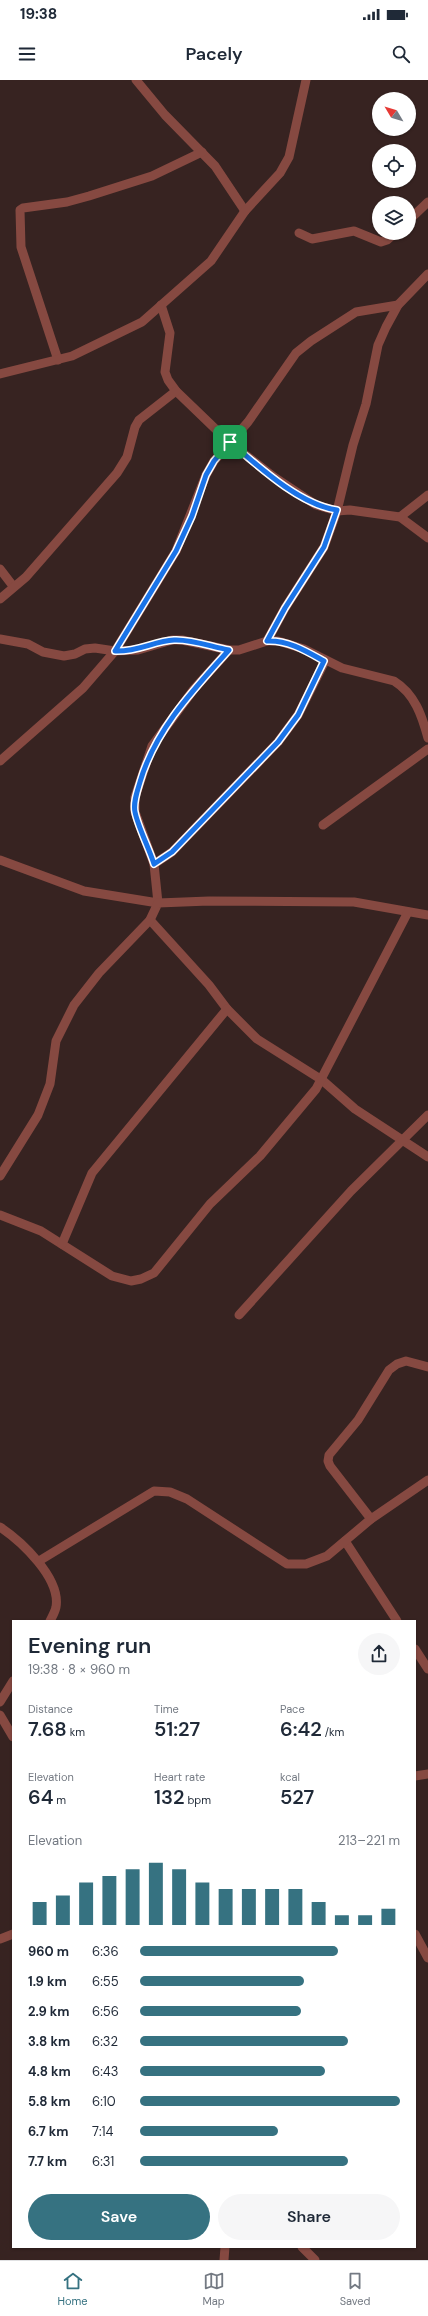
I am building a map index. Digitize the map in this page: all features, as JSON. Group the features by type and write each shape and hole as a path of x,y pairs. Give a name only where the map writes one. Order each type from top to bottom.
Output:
{"street":[{"path":"136,80 165,115 214,166 245,211"},
{"path":"0,374 72,356 103,343 142,322 211,261 245,211 280,173 288,157 306,80"},
{"path":"58,360 21,247 20,210 22,208 67,202 152,176 202,152"},
{"path":"416,213 428,202"},
{"path":"299,233 312,239 354,231 372,238"},
{"path":"376,240 381,242 388,240"},
{"path":"267,641 285,608 324,547 337,510 353,445 366,404 378,345 398,305 427,278"},
{"path":"161,305 170,333 165,372 176,391 230,442 298,494 316,505 337,510 350,510 400,517 428,538"},
{"path":"0,761 83,688 115,651 176,551 192,516 206,475 214,461 269,394 283,370 296,353 311,341 356,312 398,305"},
{"path":"0,599 13,586 26,577 117,473 128,457 135,427 139,420 176,391"},
{"path":"400,517 428,495"},
{"path":"0,569 13,586"},
{"path":"0,639 28,644 43,652 64,656 75,654 85,649 95,648 115,651 138,650 172,640 182,640 229,650 251,647 267,641 278,641 290,644 342,668 394,681 407,691 425,710 428,738"},
{"path":"0,1176 38,1115 50,1084 56,1041 74,1005 99,973 150,920 158,904 154,864 135,812 135,797 144,766 152,746 194,689 229,650"},
{"path":"154,864 172,852 278,742 298,715 324,661"},
{"path":"324,825 428,749"},
{"path":"0,860 84,891 158,904 209,901 354,902 428,915"},
{"path":"0,1215 41,1231 112,1276 130,1281 142,1279 154,1273 210,1204 260,1156 322,1080 408,912"},
{"path":"150,920 209,985 227,1009 257,1039 322,1080 355,1109 428,1157"},
{"path":"62,1244 92,1173 227,1009"},
{"path":"239,1315 346,1196 428,1115"},
{"path":"371,1519 330,1466 328,1461 329,1455 358,1420 389,1370 397,1364 406,1361 428,1368"},
{"path":"39,1561 154,1491 170,1492 187,1499 287,1564 306,1564 327,1556 371,1519 428,1480"},
{"path":"0,1527 18,1539 39,1561 55,1592 56,1607 50,1620"},
{"path":"345,1541 396,1620"},
{"path":"416,1651 428,1669"},
{"path":"0,1702 12,1683"},
{"path":"0,1715 12,1735"},
{"path":"416,1776 428,1774"},
{"path":"0,1939 12,1934"},
{"path":"416,1936 428,1958"},
{"path":"224,2260 225,2248"},
{"path":"303,2248 315,2260"}],"route":[{"path":"230,442 254,463 298,494 316,505 326,509 337,510 324,547 285,608 267,641 278,641 290,644 304,649 324,661 298,715 278,742 254,769 172,852 154,864 135,812 135,797 144,766 152,746 164,729 194,689 229,650 182,640 172,640 138,650 115,651 176,551 192,516 206,475 214,461 230,442"}]}
